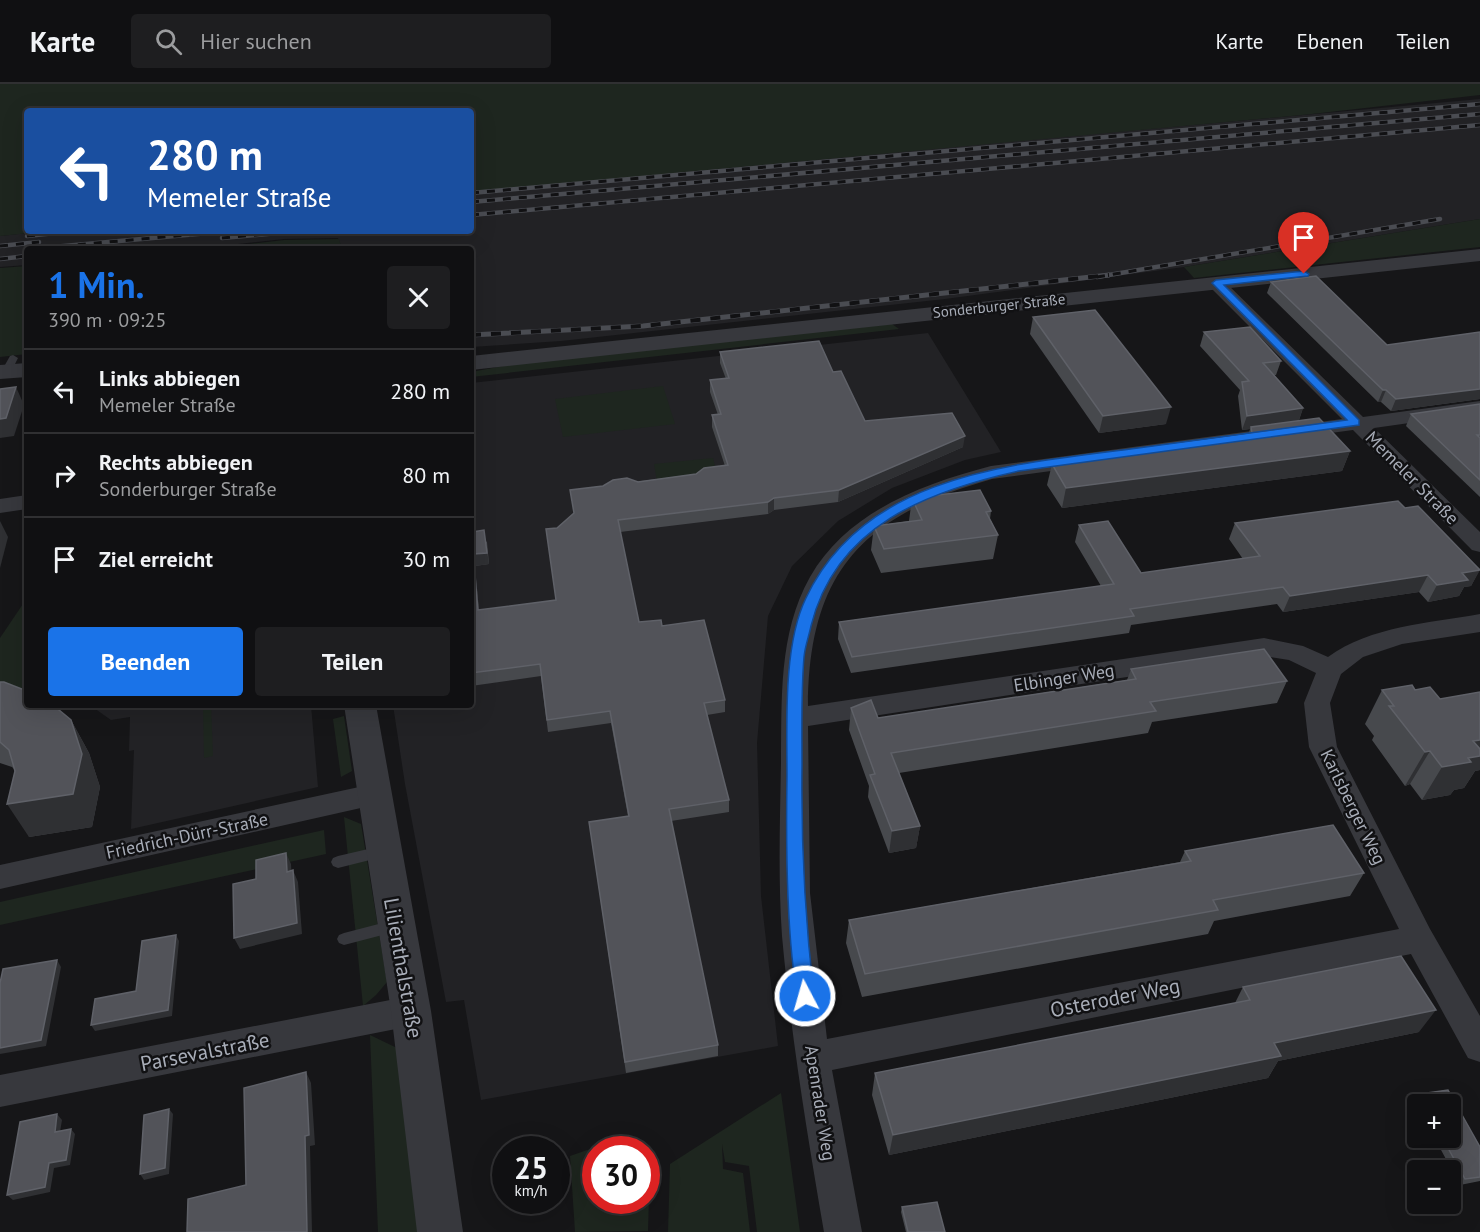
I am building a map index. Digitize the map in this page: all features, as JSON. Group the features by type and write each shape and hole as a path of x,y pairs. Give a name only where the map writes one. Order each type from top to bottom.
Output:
{"street":[{"name":"Sonderburger Straße","path":"474,363 1480,255"},
{"name":"Memeler Straße","path":"1216,283 1480,545"},
{"name":"Sonderburger Straße","path":"474,355 518,357"},
{"name":"Apenrader Weg","path":"843,1232 812,1058 798,934 794,862 797,655 811,601 822,578 843,552 876,522 919,497 965,479 1019,467 1480,407"},
{"path":"0,506 24,503"},
{"path":"1330,669 1354,651 1365,646 1399,636 1480,623"},
{"name":"Elbinger Weg","path":"795,718 1264,648 1294,651 1330,669"},
{"name":"Karlsberger Weg","path":"1330,669 1317,703 1323,747 1419,939 1480,1047"},
{"name":"Lilienthalstraße","path":"360,708 382,851 411,1011 440,1232"},
{"name":"Friedrich-Dürr-Straße","path":"0,877 373,795"},
{"name":"Osteroder Weg","path":"812,1058 1419,939"},
{"name":"Parsevalstraße","path":"0,1091 411,1011"}],"lane":[{"path":"338,862 382,851"},
{"path":"344,939 396,926"}],"shaded area":[{"path":"0,84 1480,84 1480,95 1312,114 474,192 474,108 24,108 24,234 0,236"},
{"path":"1480,99 1480,219 1184,267 945,299 561,341 474,347 474,246 341,246 338,238 284,239 220,246 24,246 24,265 0,267 0,236 24,233 474,234 474,190"},
{"path":"1480,219 1480,247 1194,278 1184,267"},
{"path":"339,239 341,246 231,246 284,240"},
{"path":"24,266 24,354 0,357 0,268"},
{"path":"892,324 899,329 474,377 474,371 519,363"},
{"path":"928,333 1001,452 965,460 892,488 838,521 792,566 768,616 757,743 761,896 778,1046 481,1100 464,1000 446,1002 405,784 393,708 474,708 474,383"},
{"path":"663,386 675,424 563,437 555,399"},
{"path":"713,458 718,478 658,487 654,464"},
{"path":"24,602 24,699 0,696 0,638"},
{"path":"94,708 311,708 318,787 131,829 134,750 129,751 130,717 111,720"},
{"path":"203,708 211,708 213,756 204,758"},
{"path":"344,716 352,771 341,777 333,719"},
{"path":"344,817 361,824 387,982 363,1006"},
{"path":"324,830 326,854 0,925 0,902"},
{"path":"370,1035 397,1048 420,1232 378,1232"},
{"path":"781,1093 800,1232 757,1232 749,1166 725,1162 722,1144 723,1169 743,1173 750,1232 668,1232 670,1164"},
{"path":"582,1152 582,1214 649,1214 648,1231 575,1232 570,1156"}],"building":[{"path":"1316,276 1387,345 1480,332 1480,389 1396,399 1383,390 1271,282"},
{"path":"1095,310 1171,407 1103,416 1033,317"},
{"path":"1250,327 1281,361 1263,363 1303,408 1247,416 1242,382 1249,381 1204,332"},
{"path":"819,341 833,372 841,371 865,421 952,413 965,436 839,490 774,498 768,502 618,520 639,622 661,620 662,626 704,620 725,700 704,703 729,800 669,809 718,1045 625,1062 589,822 629,816 610,711 547,720 540,664 474,673 474,565 478,610 556,600 546,529 557,528 574,513 570,490 603,486 613,480 627,478 638,482 696,474 704,468 728,465 712,415 721,414 710,380 729,378 720,352"},
{"path":"16,387 6,418 0,419 0,389"},
{"path":"1480,404 1480,435 1477,435 1480,438 1480,480 1411,414"},
{"path":"1319,418 1350,451 1066,488 1052,464 1253,439 1251,427"},
{"path":"980,490 991,511 986,512 998,535 884,549 874,526 922,520 912,498"},
{"path":"1398,501 1405,508 1418,506 1480,570 1462,573 1468,580 1437,585 1428,575 1290,596 1283,587 1130,609 1134,616 852,657 839,622 1114,584 1079,525 1108,521 1141,573 1260,556 1235,523"},
{"path":"484,530 487,553 474,554 474,532"},
{"path":"1264,649 1287,681 1150,702 1156,711 891,753 920,826 892,831 870,775 875,774 851,708 871,700 878,718 1136,679 1131,669"},
{"path":"0,682 24,690 24,708 57,708 71,720 82,754 73,794 7,804 15,771 9,750 0,742"},
{"path":"1412,685 1415,690 1430,687 1440,699 1480,692 1480,740 1473,741 1480,749 1480,756 1468,758 1471,762 1442,767 1430,751 1425,752 1389,706 1394,706 1382,690"},
{"path":"1333,825 1364,873 1213,900 1218,910 865,974 849,920 1191,861 1185,851"},
{"path":"286,853 287,872 293,870 297,923 234,938 233,884 256,879 256,860"},
{"path":"176,935 168,1010 91,1025 95,999 136,991 142,941"},
{"path":"1401,956 1436,1010 1274,1043 1281,1056 893,1135 875,1073 1250,1000 1243,987"},
{"path":"57,960 41,1040 0,1048 0,983 3,969"},
{"path":"306,1072 309,1135 305,1136 307,1232 187,1232 188,1199 246,1185 244,1088"},
{"path":"1448,1090 1450,1094 1419,1094"},
{"path":"169,1109 165,1168 140,1174 144,1115"},
{"path":"1461,1113 1480,1147 1480,1177 1465,1179 1461,1172 1461,1160 1455,1160 1448,1148 1461,1148"},
{"path":"57,1114 55,1132 71,1129 66,1160 49,1163 45,1187 7,1195 20,1122"},
{"path":"937,1202 945,1232 908,1232 902,1207"}],"railway":[{"path":"474,193 1480,104"},
{"path":"474,202 1480,114"},
{"path":"474,215 1480,125"},
{"path":"1109,275 1440,219"},
{"path":"27,236 46,234"},
{"path":"64,246 198,234"},
{"path":"222,238 267,234"},
{"path":"0,246 39,242"},
{"path":"0,259 24,256"},
{"path":"474,335 643,326 1109,275"},
{"path":"1097,277 1109,275"}],"route":[{"path":"805,996 798,934 794,850 797,655 811,601 822,578 836,558 855,538 876,522 919,497 965,479 1019,467 1355,423 1216,283 1304,274"}]}
